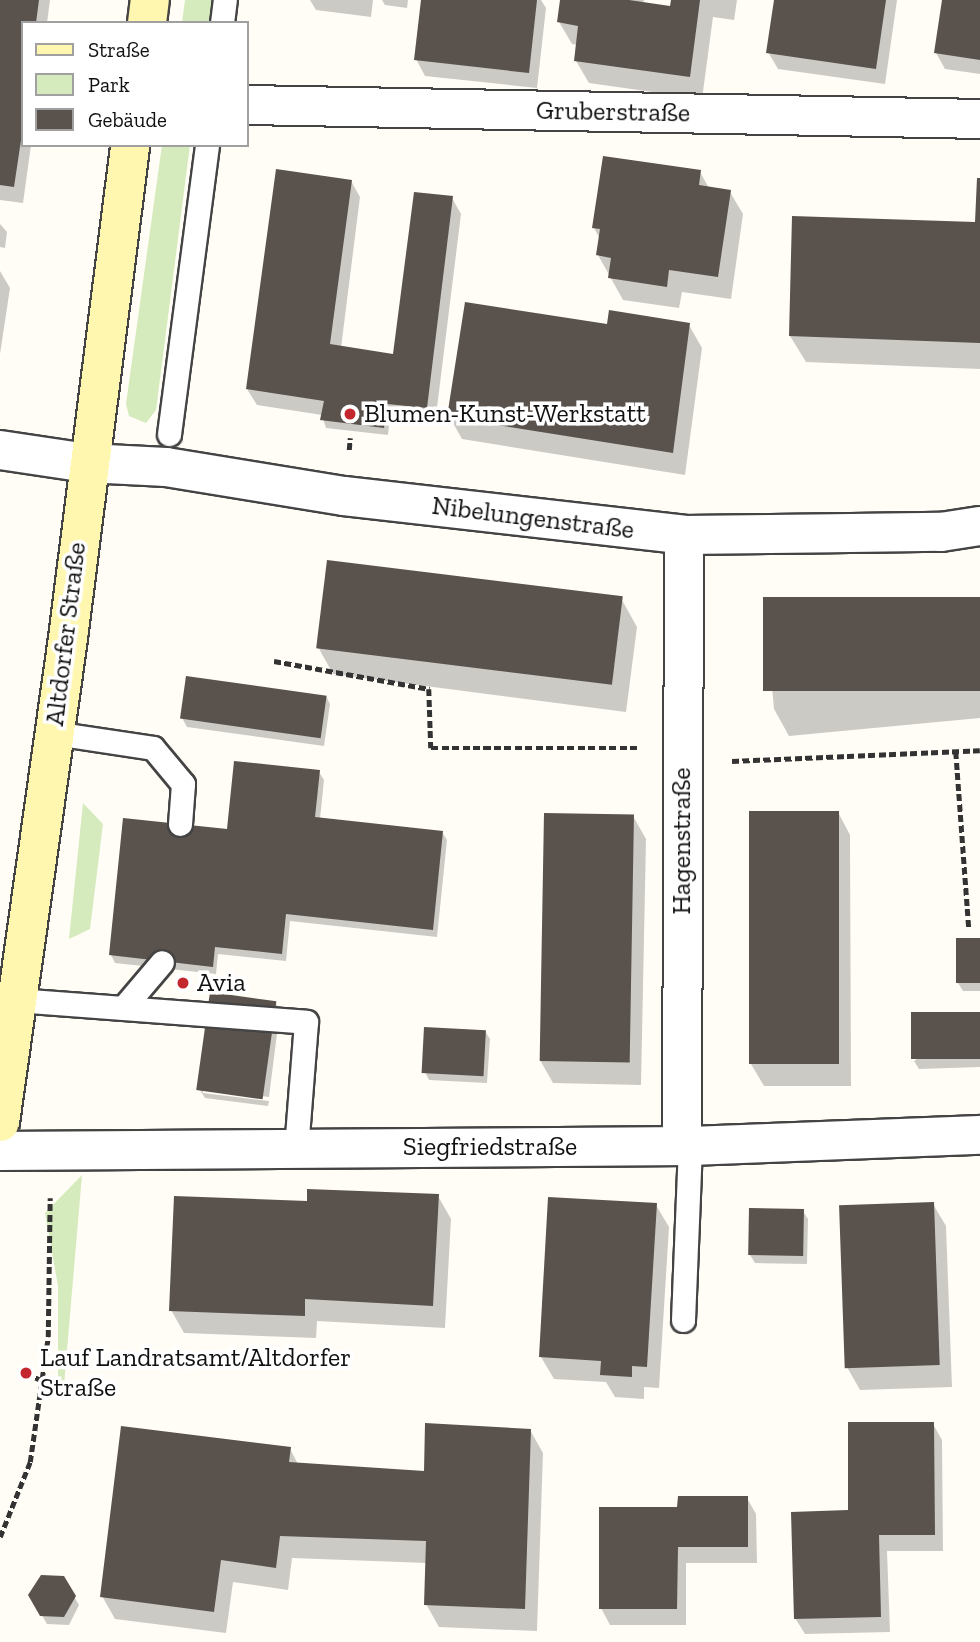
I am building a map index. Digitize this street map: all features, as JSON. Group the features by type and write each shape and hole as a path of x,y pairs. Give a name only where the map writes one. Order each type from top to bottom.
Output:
{"main road":[{"path":"147,21 150,0"},
{"name":"Altdorfer Straße","path":"0,1122 54,733 130,147"}],"street":[{"name":"Gruberstraße","path":"248,105 980,119"},
{"name":"Nibelungenstraße","path":"0,450 87,463 166,467 344,496 684,536 941,532 980,526"},
{"name":"Hagenstraße","path":"684,536 682,755 686,1146"},
{"name":"Siegfriedstraße","path":"0,1151 686,1146 980,1135"}],"lane":[{"path":"222,21 225,0"},
{"path":"169,434 207,147"},
{"path":"54,733 153,748 183,783 180,824"},
{"path":"123,1008 162,962"},
{"path":"16,1000 306,1023 296,1149"},
{"path":"683,1320 686,1146"}],"path":[{"path":"274,661 429,689 430,748 682,755 980,750"},
{"path":"956,752 970,928"},
{"path":"26,1373 42,1380"}],"green space":[{"path":"185,0 213,0 210,21 182,21"},
{"path":"162,147 190,147 156,410 146,423 129,416 126,404"},
{"path":"83,803 103,824 90,929 69,939"},
{"path":"82,1175 63,1397 58,1396 58,1286 45,1213"}],"building":[{"path":"0,0 39,0 36,21 21,21 21,140 14,187 0,185"},
{"path":"421,0 537,0 529,73 414,60"},
{"path":"560,0 629,0 670,6 671,0 700,0 690,77 574,61 578,26 557,22"},
{"path":"774,0 886,0 876,69 766,53"},
{"path":"942,0 980,0 980,60 934,53"},
{"path":"603,156 701,170 699,185 731,190 718,277 669,270 667,287 608,278 611,258 596,255 600,229 592,228"},
{"path":"276,169 352,180 330,344 393,354 414,192 453,196 427,408 387,404 384,428 320,420 324,401 246,389"},
{"path":"977,178 980,178 980,343 789,336 792,216 975,222"},
{"path":"465,302 607,324 609,310 690,323 673,453 447,417"},
{"path":"327,560 623,596 612,685 316,648"},
{"path":"763,597 980,597 980,691 763,691"},
{"path":"186,676 327,696 321,738 180,719"},
{"path":"234,761 320,770 315,817 443,831 433,930 286,914 282,954 215,947 213,967 109,955 123,818 227,829"},
{"path":"749,811 839,811 839,1064 749,1064"},
{"path":"544,813 634,815 630,1063 540,1061"},
{"path":"956,938 980,938 980,983 956,983"},
{"path":"210,992 276,1001 263,1099 196,1090"},
{"path":"911,1012 980,1012 980,1059 911,1059"},
{"path":"424,1027 486,1030 484,1076 422,1073"},
{"path":"307,1189 439,1194 433,1306 305,1299 305,1316 169,1311 174,1196 307,1201"},
{"path":"548,1197 657,1203 647,1367 632,1366 632,1377 600,1375 601,1361 539,1357"},
{"path":"934,1202 940,1365 845,1368 839,1205"},
{"path":"749,1208 804,1209 803,1256 748,1255"},
{"path":"848,1422 934,1422 935,1535 879,1535 881,1617 794,1619 791,1512 848,1510"},
{"path":"425,1423 531,1429 525,1609 424,1605 426,1541 280,1536 276,1568 221,1560 214,1612 100,1597 121,1426 291,1447 289,1462 424,1471"},
{"path":"678,1496 748,1496 748,1547 678,1547 677,1609 599,1609 599,1507 677,1507"},
{"path":"41,1575 64,1576 76,1596 64,1617 40,1616 28,1595"}],"place":[{"name":"Blumen-Kunst-Werkstatt","path":"350,414"},
{"name":"Avia","path":"183,983"},
{"name":"Lauf Landratsamt/Altdorfer Straße","path":"26,1373"}]}
